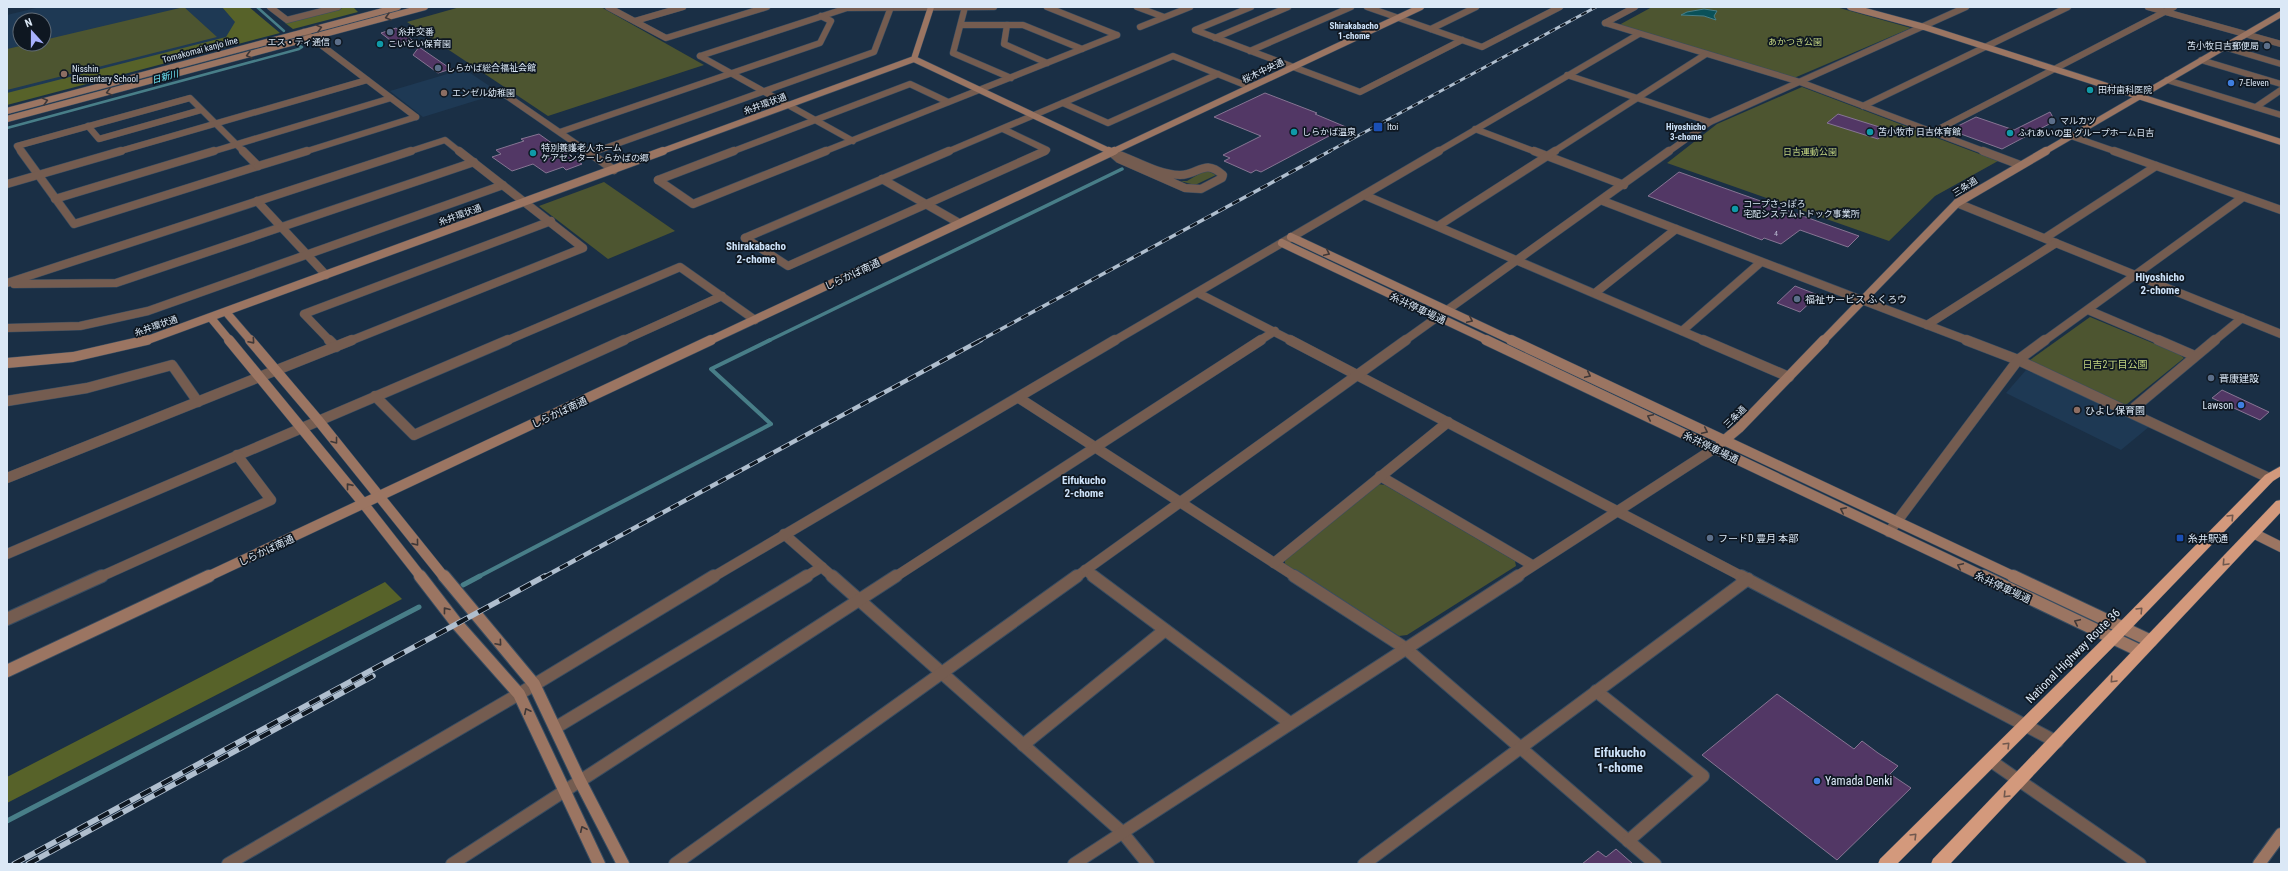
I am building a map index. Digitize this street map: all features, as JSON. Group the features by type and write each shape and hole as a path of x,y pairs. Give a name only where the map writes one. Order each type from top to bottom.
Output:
{"highway":[{"name":"National Highway Route 36","path":"1886,864 1991,761 2269,478 2281,470"},
{"path":"1939,864 2020,781 2145,646 2281,504"}],"street":[{"path":"272,7 287,20 338,7"},
{"name":"Tomakomai kanjo line","path":"7,111 398,7"},
{"name":"Tomakomai kanjo line","path":"7,119 425,7"},
{"path":"608,7 666,38 767,7"},
{"path":"635,21 683,7"},
{"path":"591,153 874,52 891,7"},
{"path":"931,7 914,59 1111,152 1119,158 1185,188 1202,189 1222,178 1223,175 1209,167 1200,168 1183,175 1166,174 1126,155 1111,152"},
{"path":"965,7 962,25 953,53 1010,78"},
{"path":"853,141 700,56 847,8 994,7"},
{"path":"948,102 910,84 658,180 693,204 1117,35 1047,7"},
{"path":"1136,7 1164,17"},
{"path":"1140,27 1190,7"},
{"path":"1251,7 1195,30 1360,92 1462,40"},
{"path":"1215,38 1288,7"},
{"path":"1250,51 1351,7"},
{"path":"1367,7 1482,47 1560,7"},
{"name":"桜木中央通","path":"1111,152 1421,7"},
{"path":"1431,29 1476,7"},
{"path":"1635,7 1605,24 1800,82 2020,165"},
{"path":"1850,7 1864,9 1986,46 2281,142"},
{"path":"675,864 942,675 1085,570 1358,374 1603,201 1710,122 1966,7"},
{"path":"1863,106 2068,7"},
{"path":"2148,7 2281,44"},
{"path":"1933,132 2174,7"},
{"name":"三条通","path":"1715,448 1726,440 1957,203 2281,14"},
{"path":"560,132 820,43 831,21 821,16"},
{"path":"962,25 1023,25 1082,49"},
{"path":"1007,25 1004,44 1048,63"},
{"path":"259,167 190,98 17,146 74,224 259,167 416,117 304,32"},
{"path":"228,864 519,694 784,534 1019,398 1639,34"},
{"path":"2224,47 2281,64"},
{"path":"1438,226 1706,54"},
{"path":"1003,129 1047,150 788,266 746,238 1173,56 1250,87"},
{"name":"糸井環状通","path":"7,363 34,363 94,354 137,344 914,59"},
{"path":"2201,60 2281,84"},
{"path":"1063,103 1108,123 1218,74"},
{"path":"1567,76 1710,122"},
{"path":"7,184 367,80"},
{"path":"2167,80 2281,115"},
{"path":"2256,107 2281,90"},
{"path":"504,94 614,170"},
{"path":"55,199 391,98"},
{"path":"88,126 99,139 202,110"},
{"path":"1475,129 1624,185"},
{"path":"2071,136 2281,210"},
{"path":"7,283 445,140 551,221 583,248 7,478"},
{"name":"しらかば南通","path":"7,671 1111,152"},
{"path":"7,283 116,283 474,162"},
{"path":"2045,238 2156,166"},
{"path":"882,180 959,223"},
{"path":"7,328 80,326 113,320 148,311 503,184"},
{"path":"1364,195 1789,376"},
{"path":"1889,532 2018,360 2243,197"},
{"path":"256,201 305,255 326,275"},
{"path":"1603,201 2018,360 2269,478"},
{"path":"1957,203 2281,334"},
{"path":"336,347 304,314 551,221"},
{"path":"1595,293 1676,229"},
{"name":"糸井停車場通","path":"1291,237 1898,522 2145,646"},
{"name":"糸井停車場通","path":"1282,243 1889,532 2118,633"},
{"path":"1927,325 2056,243"},
{"path":"1682,331 1761,262"},
{"path":"7,554 301,427 680,267 755,320"},
{"path":"1198,293 1358,374 2057,742"},
{"path":"375,396 414,435 722,296"},
{"path":"2088,310 2195,356"},
{"path":"226,312 277,370 478,619 534,684 580,781 623,864"},
{"path":"211,318 363,503 457,624 519,694 599,864"},
{"path":"2129,412 2242,318"},
{"path":"452,864 1275,331"},
{"path":"7,401 86,388 172,365 198,402"},
{"path":"1019,398 1405,648 1520,749 1655,864"},
{"path":"1274,563 1448,422"},
{"path":"1074,864 1532,565 1715,448"},
{"path":"7,619 271,500 237,455"},
{"path":"1380,476 1532,565"},
{"path":"2253,533 2281,547"},
{"path":"784,534 860,599 942,675 1122,832 1148,864"},
{"path":"555,728 822,567"},
{"path":"1085,570 1290,723"},
{"path":"1364,864 1748,579"},
{"path":"1023,746 1165,630"},
{"path":"1596,691 1703,776 1628,841"},
{"path":"1991,761 2140,864"},
{"path":"2259,864 2281,834"}],"shaded area":[{"name":"Nisshin Elementary School","path":"40,7 242,7 273,34 7,103 7,15 12,14 12,52 52,52 52,12 19,12"},
{"path":"222,7 249,7 280,33 7,105 7,93 226,37 235,22"},
{"path":"346,7 359,7 354,8 358,12 293,29 285,23"},
{"path":"1704,9 1717,11 1714,16 1716,20 1704,16 1681,15 1687,12"},
{"name":"エンゼル幼稚園","path":"464,69 497,91 494,95 423,117 390,91"},
{"name":"ひよし保育園","path":"2026,370 2150,426 2121,450 2006,393"},
{"path":"385,582 402,599 7,803 7,777"}],"green space":[{"path":"184,7 217,37 7,90 7,49 12,48 12,52 52,52 52,38"},
{"path":"460,7 601,7 704,65 548,116 407,22"},
{"name":"あかつき公園","path":"1652,7 1836,7 1911,28 1794,78 1619,25"},
{"name":"日吉運動公園","path":"1802,87 1998,161 1935,196 1889,241 1667,163 1717,124"},
{"path":"1206,170 1216,175 1195,185 1180,181 1187,181"},
{"path":"604,182 675,231 608,259 539,206"},
{"name":"日吉2丁目公園","path":"2090,317 2179,354 2184,358 2127,404 2120,404 2030,360"},
{"path":"1378,484 1385,485 1515,561 1516,566 1407,635 1399,636 1285,565 1285,560"}],"building":[{"path":"396,28 412,40 395,44 381,33"},
{"path":"419,47 451,69 438,73 413,55"},
{"name":"しらかば温泉","path":"1265,93 1317,113 1315,114 1346,127 1261,172 1256,170 1251,173 1224,161 1230,158 1223,155 1261,136 1214,117"},
{"name":"ふれあいの里 グループホーム日吉","path":"2050,112 2055,121 2002,149 1950,130 1976,117 2014,130"},
{"name":"苫小牧市 日吉体育館","path":"1838,114 1889,130 1878,139 1827,123"},
{"name":"特別養護老人ホーム ケアセンターしらかばの郷","path":"539,134 582,164 566,170 563,167 546,173 533,164 512,171 492,157 501,154 496,150 524,141 521,139"},
{"name":"コープさっぽろ 宅配システムトドック事業所","path":"1679,172 1859,236 1848,247 1800,230 1781,244 1764,238 1762,240 1648,196"},
{"name":"福祉サービス ふくろウ","path":"1795,286 1818,295 1800,312 1777,303"},
{"name":"Lawson","path":"2222,390 2269,412 2260,420 2212,398"},
{"name":"Yamada Denki","path":"1777,694 1854,749 1862,741 1898,766 1890,774 1911,788 1837,860 1702,755"},
{"path":"1616,849 1633,864 1582,864 1598,851 1606,857"}],"waterway":[{"name":"日新川","path":"257,7 284,31"},
{"name":"日新川","path":"7,128 299,49 302,47 300,46"},
{"path":"768,341 1122,169"},
{"path":"478,577 771,424 711,369 770,340"},
{"path":"463,585 480,576"},
{"path":"7,821 419,607"}],"railway":[{"path":"1328,152 1596,7"},
{"path":"979,341 1330,151"},
{"path":"544,577 981,340"},
{"path":"14,864 545,576"},
{"path":"28,864 373,676"}],"place":[{"name":"糸井交番","path":"390,32"},
{"name":"エス・ティ通信","path":"338,42"},
{"name":"こいとい保育園","path":"380,44"},
{"name":"苫小牧日吉郵便局","path":"2267,46"},
{"name":"しらかば総合福祉会館","path":"438,68"},
{"name":"Nisshin Elementary School","path":"64,74"},
{"name":"7-Eleven","path":"2231,83"},
{"name":"田村歯科医院","path":"2090,90"},
{"name":"エンゼル幼稚園","path":"444,93"},
{"name":"マルカツ","path":"2052,121"},
{"name":"Itoi","path":"1378,127"},
{"name":"しらかば温泉","path":"1294,132"},
{"name":"苫小牧市 日吉体育館","path":"1870,132"},
{"name":"ふれあいの里 グループホーム日吉","path":"2010,133"},
{"name":"特別養護老人ホーム ケアセンターしらかばの郷","path":"533,153"},
{"name":"コープさっぽろ 宅配システムトドック事業所","path":"1735,209"},
{"name":"福祉サービス ふくろウ","path":"1797,299"},
{"name":"晋康建設","path":"2211,378"},
{"name":"Lawson","path":"2241,405"},
{"name":"ひよし保育園","path":"2077,410"},
{"name":"フードD 豊月 本部","path":"1710,538"},
{"name":"糸井駅通","path":"2180,538"},
{"name":"Yamada Denki","path":"1817,781"}],"district":[{"name":"Shirakabacho 1-chome","path":"1354,32"},
{"name":"Hiyoshicho 3-chome","path":"1686,132"},
{"name":"Shirakabacho 2-chome","path":"756,252"},
{"name":"Hiyoshicho 2-chome","path":"2160,283"},
{"name":"Eifukucho 2-chome","path":"1084,486"},
{"name":"Eifukucho 1-chome","path":"1620,760"}]}
